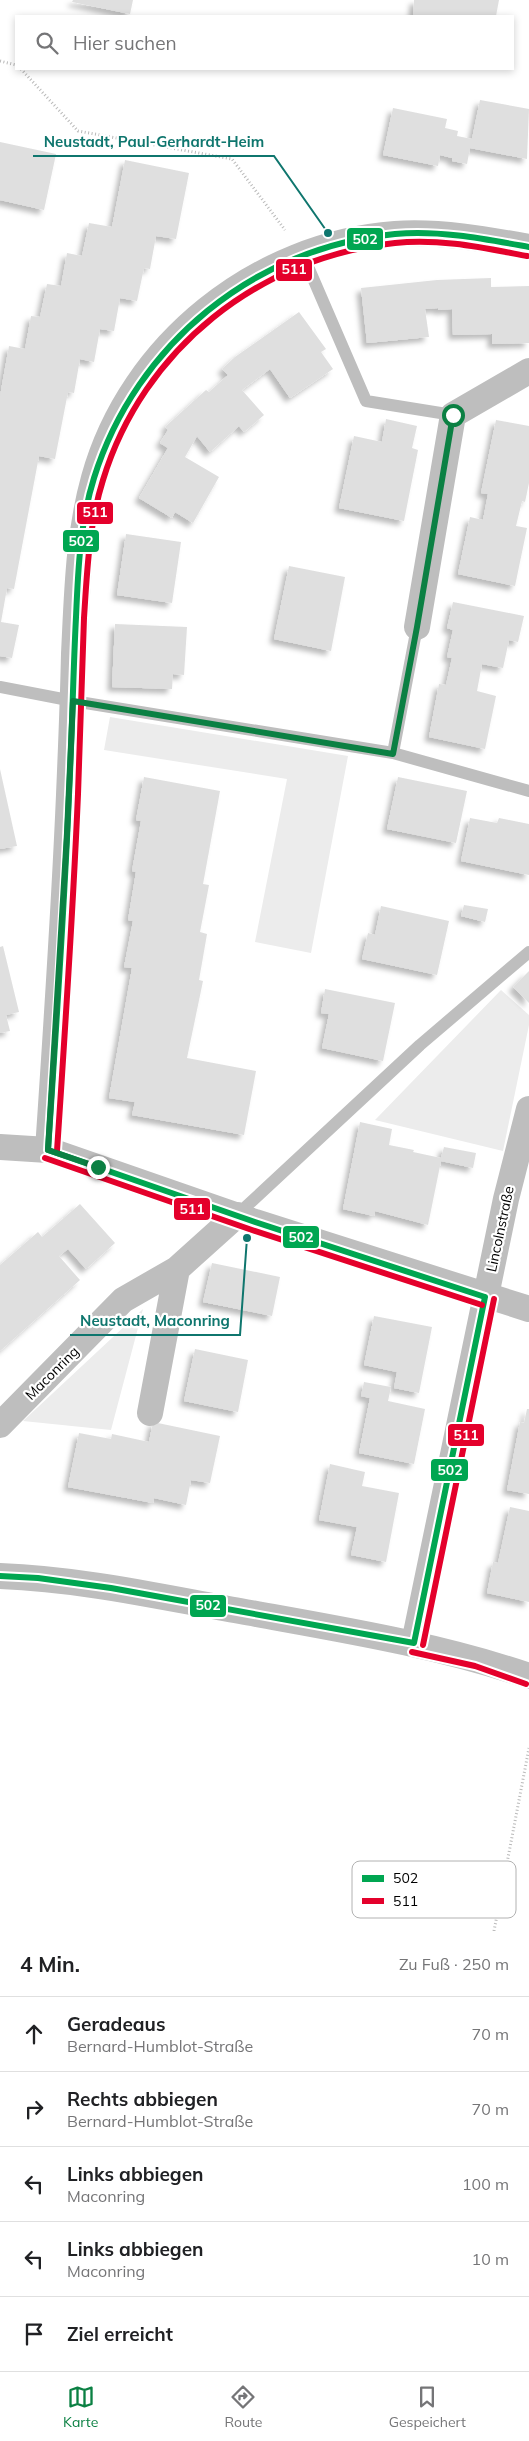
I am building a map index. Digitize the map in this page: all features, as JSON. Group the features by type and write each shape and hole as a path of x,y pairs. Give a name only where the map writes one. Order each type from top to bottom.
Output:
{"street":[{"path":"48,1150 67,833 77,584 83,530 95,476 109,436 130,396 154,361 188,325 217,300 248,281 304,255 352,240 395,234 442,234 529,247"},
{"path":"417,627 453,415 529,371"},
{"name":"Lincolnstraße","path":"414,1643 506,1199 529,1109"},
{"path":"0,1147 48,1150 237,1216 485,1297 529,1309"},
{"name":"Maconring","path":"0,1425 123,1300 177,1269 237,1216"},
{"path":"150,1413 177,1269"},
{"path":"0,1576 38,1578 111,1588 414,1643 477,1658 529,1676"}],"lane":[{"path":"304,255 366,401 453,415"},
{"path":"393,754 417,627"},
{"path":"0,687 73,701 393,754 529,791"},
{"path":"237,1216 420,1045 529,952"}],"path":[{"path":"0,61 15,65"},
{"path":"22,70 78,131 232,159 304,255"},
{"path":"507,1861 529,1748"},
{"path":"494,1931 496,1918"}],"shaded area":[{"path":"110,717 348,756 311,953 255,942 287,779 104,750"},
{"path":"501,990 529,1015 529,1025 503,1151 375,1120"},
{"path":"143,1309 111,1430 23,1421"}],"building":[{"path":"73,0 133,0 130,14 72,2"},
{"path":"414,0 499,0 496,15 413,15"},
{"path":"480,100 529,109 527,159 470,148 467,164 452,161 452,158 440,155 438,166 383,155 393,108 447,119 445,128 458,131 457,136 472,139"},
{"path":"0,142 56,154 44,210 0,200"},
{"path":"125,160 189,173 176,239 156,236 150,269 144,268 137,301 120,298 114,331 100,329 94,362 80,359 74,393 68,392 55,459 39,456 14,589 7,588 1,622 19,625 12,658 0,656 0,396 9,346 25,349 31,316 40,317 47,284 61,286 67,253 82,256 89,223 112,227"},
{"path":"491,278 491,287 529,286 529,343 492,344 492,334 453,335 452,309 438,310 438,308 425,309 429,337 367,343 361,288 437,280"},
{"path":"299,312 326,349 321,352 333,369 290,398 270,369 242,390 264,415 244,432 239,426 210,452 197,436 185,457 219,477 193,523 175,512 172,518 139,498 168,448 160,443 168,430 165,427 206,390 209,392 228,375 222,369 235,357"},
{"path":"386,419 417,426 412,448 418,450 404,521 339,508 354,436 382,442"},
{"path":"496,420 529,426 529,483 525,502 522,501 516,526 527,528 515,586 458,574 470,517 483,520 488,494 481,493"},
{"path":"126,534 181,542 172,603 117,595"},
{"path":"289,566 345,577 331,651 274,639"},
{"path":"453,602 524,616 518,642 509,640 503,668 482,664 477,691 496,696 485,749 429,737 439,684 446,685 452,658 447,657 453,630 447,628"},
{"path":"115,624 187,627 184,675 173,674 172,689 112,687"},
{"path":"0,769 17,846 0,849"},
{"path":"144,777 220,791 203,884 209,885 200,932 207,934 199,980 203,981 187,1058 256,1071 244,1135 132,1115 135,1102 109,1098 132,968 124,967 133,921 128,920 136,872 132,871 141,821 136,820"},
{"path":"398,777 467,791 456,843 387,829"},
{"path":"470,818 497,823 499,818 529,824 529,875 461,861"},
{"path":"464,905 488,909 485,922 461,916"},
{"path":"381,906 449,921 437,975 362,959 368,933 375,935"},
{"path":"3,946 19,1012 6,1015 10,1031 0,1033 0,947"},
{"path":"529,971 529,1003 513,987"},
{"path":"325,989 395,1003 383,1061 322,1048 329,1014 321,1013"},
{"path":"360,1122 392,1129 389,1145 414,1150 413,1152 441,1158 444,1147 476,1153 473,1168 441,1161 428,1225 375,1211 374,1216 343,1209"},
{"path":"80,1204 115,1243 86,1269 68,1249 59,1256 80,1280 0,1351 0,1265 38,1232 42,1237"},
{"path":"212,1263 280,1277 272,1316 203,1302"},
{"path":"374,1316 432,1327 419,1393 394,1388 397,1372 364,1365"},
{"path":"195,1349 248,1360 238,1412 184,1401"},
{"path":"364,1382 391,1387 388,1401 425,1409 414,1464 359,1453 370,1398 361,1396"},
{"path":"527,1409 529,1409 529,1494 507,1490 520,1422 524,1423"},
{"path":"153,1422 220,1436 210,1483 191,1480 186,1505 154,1498 153,1503 68,1487 79,1433 111,1439 112,1434 149,1442"},
{"path":"330,1464 365,1472 362,1486 399,1493 386,1562 351,1555 357,1527 319,1520"},
{"path":"510,1507 529,1511 529,1602 487,1593 493,1562 498,1563"}],"transit line":[{"name":"502","path":"48,1150 65,884 79,564 89,495 113,430 139,385 171,345 208,311 249,282 295,259 344,243 412,233 462,236 529,247"},
{"name":"511","path":"57,1151 74,883 84,618 88,566 98,497 121,433 146,390 177,351 213,318 253,290 298,268 345,252 395,243 412,242 445,243 527,256"},
{"name":"502","path":"48,1150 255,1222 485,1297"},
{"name":"511","path":"45,1158 252,1230 482,1305"},
{"name":"502","path":"414,1643 485,1297"},
{"name":"511","path":"423,1645 494,1299"},
{"name":"502","path":"0,1576 38,1578 111,1588 414,1643"},
{"name":"511","path":"412,1652 475,1666 526,1684"}],"place":[{"name":"Neustadt, Paul-Gerhardt-Heim","path":"328,233"},
{"name":"Neustadt, Maconring","path":"247,1238"}],"route":[{"path":"98,1167 48,1150 73,701 393,754 453,415"}]}
